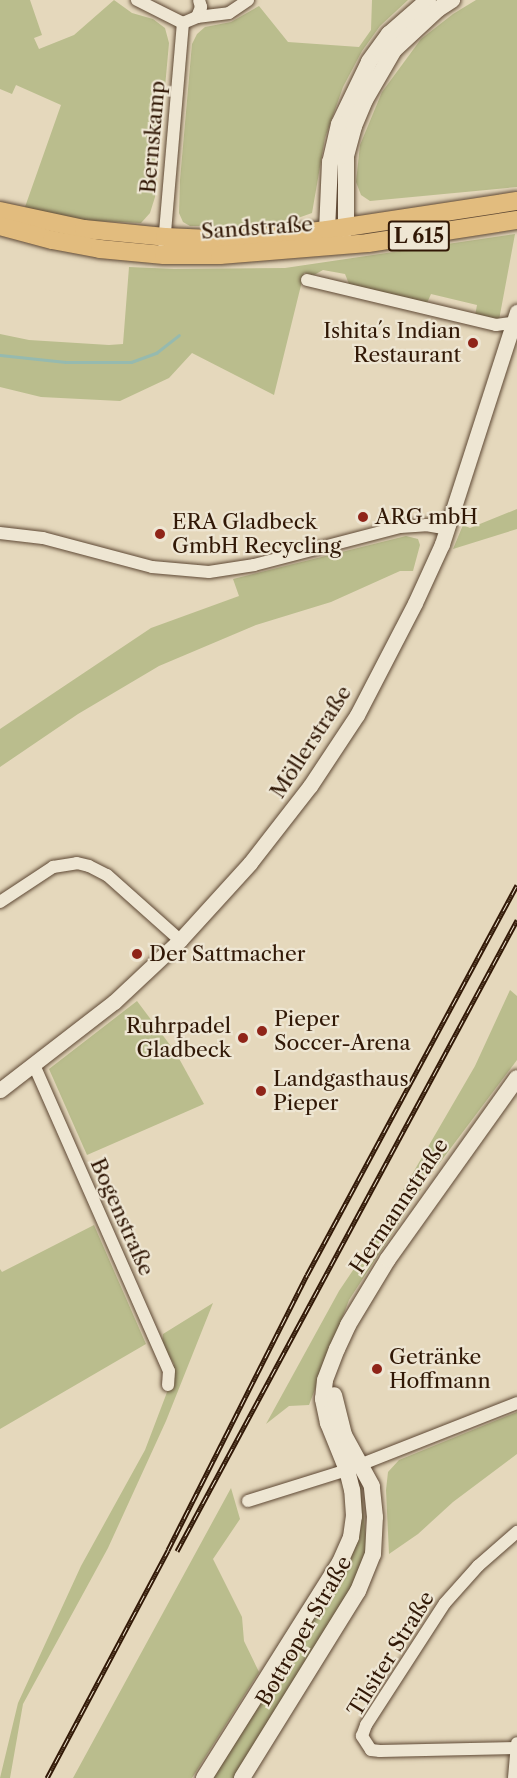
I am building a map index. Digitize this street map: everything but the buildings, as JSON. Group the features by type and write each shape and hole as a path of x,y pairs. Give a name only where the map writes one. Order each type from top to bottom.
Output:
{"main road":[{"path":"332,238 330,162 339,124 352,92 369,62 389,34 428,0"},
{"path":"346,227 346,156 354,126 365,100 394,50 438,9 452,0"},
{"name":"Sandstraße","path":"332,238 346,227 517,201"},
{"name":"Sandstraße","path":"0,211 164,246"},
{"name":"Sandstraße","path":"0,226 52,240 100,249 233,240 332,238 509,222"},
{"name":"Hermannstraße","path":"354,1467 350,1447 337,1412 331,1367 348,1325 388,1259 517,1078"},
{"name":"Bottroper Straße","path":"204,1778 340,1562 351,1537 354,1516 354,1467"},
{"name":"Bottroper Straße","path":"242,1778 346,1612 367,1572 373,1554 375,1517 372,1486 354,1467"}],"street":[{"path":"137,0 183,23 196,17 229,13 248,0"},
{"path":"167,0 170,16"},
{"path":"196,17 201,7 200,0"},
{"name":"Bernskamp","path":"164,246 183,23"},
{"name":"Möllerstraße","path":"307,280 496,325 516,318"},
{"name":"Möllerstraße","path":"0,1090 114,1002 180,940 278,829 357,715 415,603 448,529 516,318"},
{"path":"0,533 43,538 162,569 209,572 255,565 400,528 426,525 448,529"},
{"path":"0,902 53,867 77,863 107,875 180,940"},
{"name":"Bogenstraße","path":"34,1065 169,1371 168,1385"},
{"path":"248,1501 354,1467 517,1403"},
{"name":"Tilsiter Straße","path":"516,1745 371,1750 362,1736 366,1725 445,1603 478,1566 517,1532"},
{"path":"514,1778 516,1745"}],"green space":[{"path":"0,0 30,0 42,35 34,38 39,49 74,35 114,0 132,13 153,19 165,28 169,43 155,197 150,213 141,223 77,220 25,207 61,105 16,85 12,94 0,89"},
{"path":"372,0 408,0 380,26 362,51 343,87 325,138 312,213 281,224 255,226 190,226 183,222 179,213 180,180 192,44 197,34 205,27 231,22 259,6 288,42 359,47 371,30"},
{"path":"476,0 517,0 517,187 370,201 361,195 356,182 360,145 382,92 421,39 453,14"},
{"path":"515,234 499,320 475,316 477,305 431,294 427,303 349,284 345,274 323,270 314,275 304,273 274,395 192,353 169,378 120,401 41,397 0,387 0,334 29,340 123,344 129,267 285,268"},
{"path":"517,509 517,529 453,549 463,525 470,528"},
{"path":"406,536 418,539 420,545 413,571 400,571 331,602 256,625 159,666 78,714 0,767 0,729 151,628 239,596 233,579"},
{"path":"510,990 517,996 517,1060 429,1177 349,1300 309,1405 289,1406 266,1424 339,1291 378,1233 475,1066"},
{"path":"137,1001 176,1053 204,1104 87,1155 49,1069"},
{"path":"94,1225 146,1344 0,1429 0,1269 2,1272"},
{"path":"213,1303 166,1421 108,1548 23,1704 10,1778 0,1778 18,1703 81,1566 145,1450 169,1387 174,1364 162,1345 163,1334"},
{"path":"517,1412 517,1454 453,1502 418,1534 389,1554 386,1490 388,1472 399,1460"},
{"path":"361,1486 367,1552 361,1572 235,1778 209,1778 353,1547 357,1487"},
{"path":"231,1488 240,1519 213,1559 242,1617 244,1641 259,1672 192,1778 73,1778"}],"waterway":[{"path":"0,355 66,362 131,362 156,353 179,335"}],"railway":[{"path":"47,1778 168,1550 307,1275 517,885"},
{"path":"177,1551 517,920"}],"place":[{"name":"Ishita´s Indian Restaurant","path":"473,343"},
{"name":"ARG mbH","path":"363,517"},
{"name":"ERA Gladbeck GmbH Recycling","path":"160,534"},
{"name":"Der Sattmacher","path":"137,954"},
{"name":"Pieper Soccer-Arena","path":"262,1031"},
{"name":"Ruhrpadel Gladbeck","path":"243,1038"},
{"name":"Landgasthaus Pieper","path":"261,1091"},
{"name":"Getränke Hoffmann","path":"377,1369"}]}
